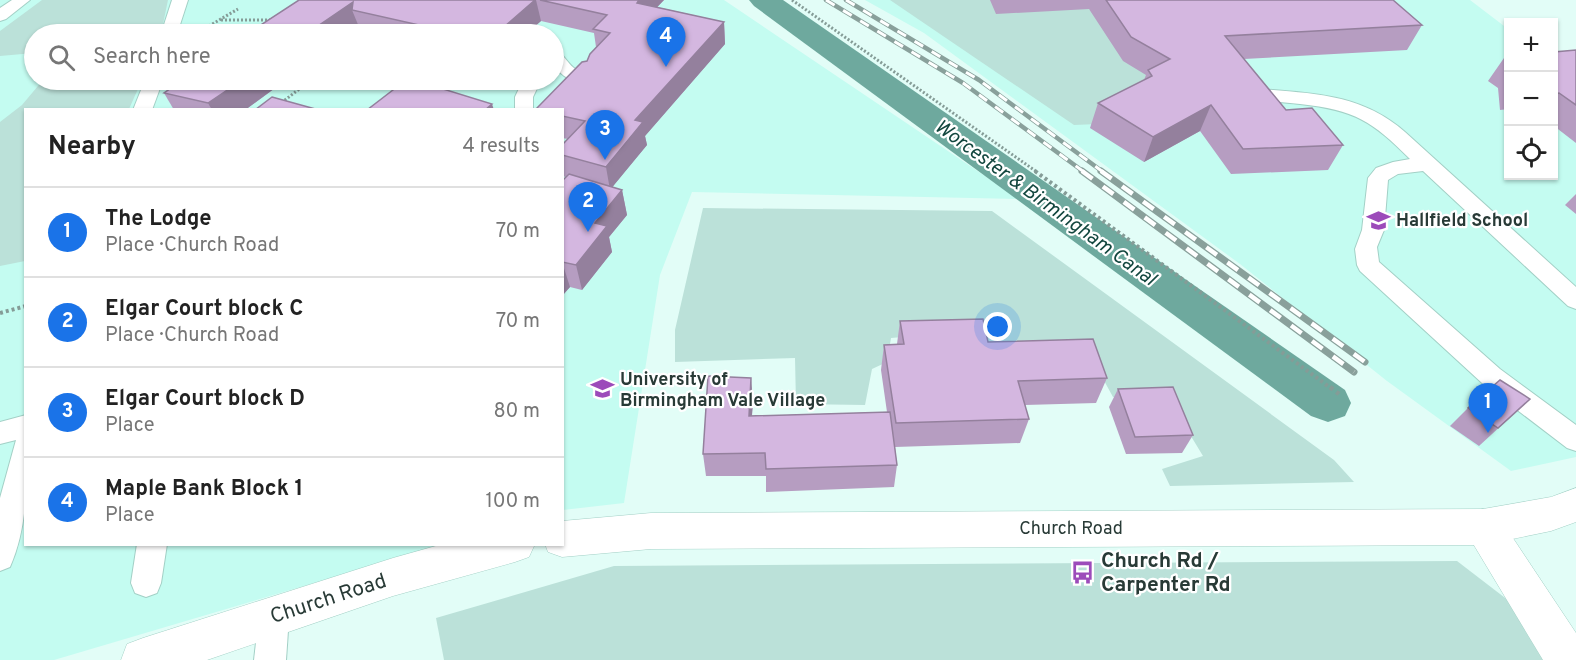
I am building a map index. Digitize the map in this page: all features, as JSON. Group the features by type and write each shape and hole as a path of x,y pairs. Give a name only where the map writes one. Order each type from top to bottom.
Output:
{"main road":[{"name":"Church Road","path":"564,539 662,531 1483,527 1551,514 1576,504"},
{"path":"1483,527 1568,660"},
{"name":"Church Road","path":"143,660 393,577 508,546"}],"lane":[{"path":"0,16 22,0"},
{"path":"172,24 180,0"},
{"path":"143,108 150,90"},
{"path":"524,108 524,97 527,90"},
{"path":"1260,94 1310,99 1363,111 1379,121 1576,300"},
{"path":"1428,165 1398,165 1384,171 1375,185 1373,232 1366,246 1368,265 1491,376 1576,440"},
{"path":"0,433 24,427"},
{"path":"1,545 24,455"},
{"path":"146,583 152,546"},
{"path":"270,660 274,616"}],"path":[{"path":"792,0 994,141 1339,394"},
{"path":"215,24 237,9"},
{"path":"221,20 275,20"},
{"path":"275,108 298,90"},
{"path":"0,313 24,307"}],"shaded area":[{"name":"University of Birmingham Vale Village","path":"0,0 724,0 1019,199 692,192 660,275 624,503 564,510 564,108 24,108 24,546 439,546 54,660 0,660"},
{"path":"42,0 168,0 163,24 24,24 24,54 0,56 0,31"},
{"name":"Hallfield School","path":"865,0 1470,0 1504,26 1504,180 1558,180 1558,64 1576,78 1576,457 1511,471 1387,381 1240,264 924,33"},
{"path":"890,0 990,0 1089,9 1157,75 1098,124 1074,125"},
{"path":"35,90 138,90 129,108 24,108 24,261 0,266 0,122 22,105"},
{"path":"703,208 992,211 1334,460 1354,482 1170,486 1162,469 1203,456 1166,395 1113,397 1090,355 990,359 983,330 891,338 887,362 872,369 865,405 796,404 795,358 675,362 675,330"},
{"path":"1457,561 1513,604 1545,660 444,660 436,618 614,566"}],"building":[{"path":"299,0 535,0 507,24 414,24 352,10 353,2 321,24 262,24"},
{"path":"540,0 639,0 637,3 724,22 635,120 643,122 606,167 564,156 564,143 585,121 564,116 564,108 537,108 555,90 564,90 564,80 582,62 587,61 590,54 610,33 593,29 607,15"},
{"path":"1106,0 1393,0 1422,25 1225,36 1286,110 1312,108 1343,145 1243,149 1211,105 1153,137 1098,103 1152,76 1148,70 1170,59 1131,37"},
{"path":"1576,50 1576,105 1558,93 1558,52"},
{"path":"168,90 227,90 208,103 164,93"},
{"path":"393,90 446,90 492,104 487,108 370,108"},
{"path":"272,97 312,108 258,108"},
{"path":"569,174 622,190 595,223 607,226 576,265 564,262 564,179"},
{"path":"983,319 988,342 1093,339 1107,378 1018,381 1029,419 896,423 884,345 904,344 900,321"},
{"path":"708,376 751,378 749,416 890,412 897,465 766,469 765,453 703,454"},
{"path":"1500,380 1530,399 1498,428 1468,408"},
{"path":"1173,387 1193,435 1135,437 1118,389"}],"waterway":[{"name":"Worcester & Birmingham Canal","path":"764,0 1328,403"}],"railway":[{"path":"826,0 963,83 1084,172"},
{"path":"846,0 979,80 1103,172"},
{"path":"1082,171 1354,372"},
{"path":"1101,171 1365,362"}],"place":[{"name":"Maple Bank Block 1","path":"666,67"},
{"name":"Elgar Court block D","path":"605,160"},
{"name":"Hallfield School","path":"1378,220"},
{"name":"Elgar Court block C","path":"588,232"},
{"name":"University of Birmingham Vale Village","path":"602,389"},
{"name":"The Lodge","path":"1488,433"},
{"name":"Church Rd / Carpenter Rd","path":"1083,572"}]}
